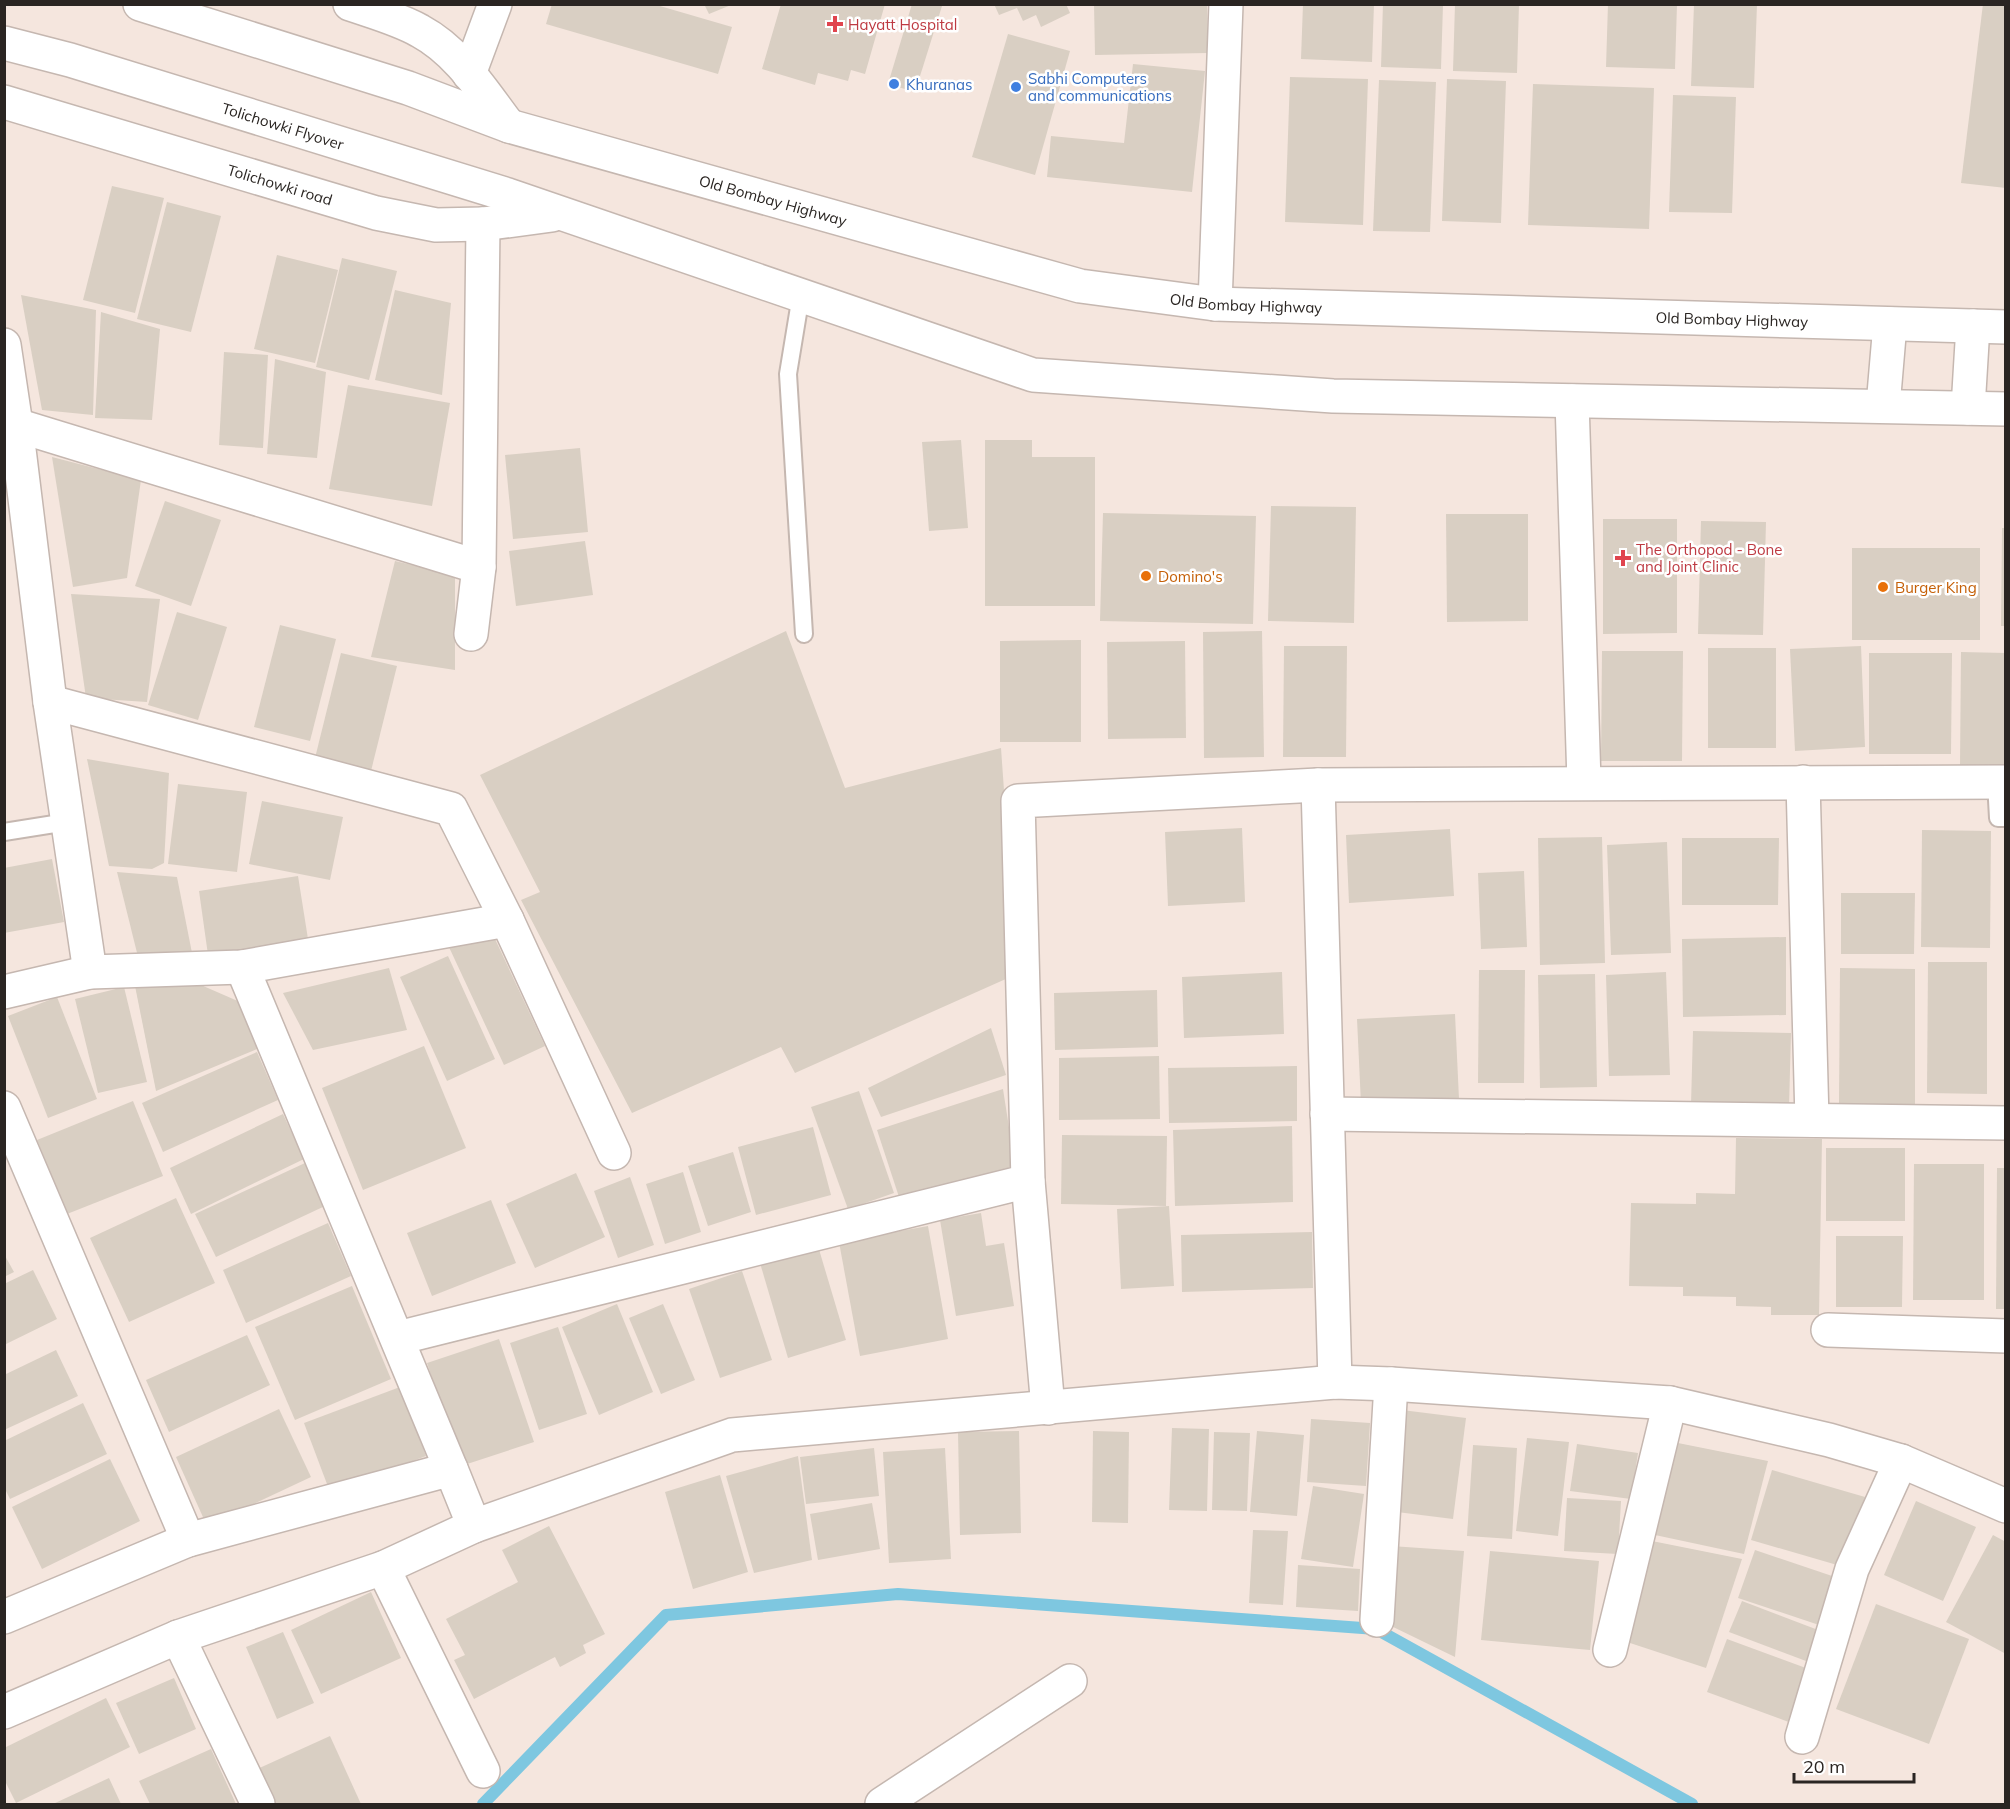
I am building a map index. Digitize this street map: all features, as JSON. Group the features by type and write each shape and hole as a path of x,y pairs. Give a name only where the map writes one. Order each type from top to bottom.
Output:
{"street":[{"path":"140,4 408,88 509,126"},
{"path":"350,4 420,30 443,46 469,74 509,126"},
{"path":"469,74 495,4"},
{"path":"1215,304 1226,4"},
{"name":"Tolichowki Flyover","path":"4,43 70,60 560,214"},
{"name":"Tolichowki road","path":"4,102 376,213 436,225 483,224 560,214"},
{"name":"Old Bombay Highway","path":"509,126 1080,286 1215,304 2006,327"},
{"path":"560,214 1033,375 1333,396 2006,409"},
{"path":"471,634 479,567 483,224"},
{"path":"1883,406 1890,324"},
{"path":"1968,408 1973,326"},
{"path":"4,345 50,702 90,972"},
{"path":"1572,401 1584,782"},
{"path":"16,425 479,567"},
{"path":"50,702 451,809 507,920 614,1153"},
{"path":"1048,1408 1028,1181 1018,801 1318,785 1584,782 2001,782"},
{"path":"1803,782 1812,1120"},
{"path":"1318,785 1335,1382"},
{"path":"4,992 90,972 242,967 507,920"},
{"path":"242,967 398,1338 474,1526"},
{"path":"4,1108 188,1540"},
{"path":"1327,1114 2006,1123"},
{"path":"398,1338 1028,1181"},
{"path":"1828,1330 2006,1336"},
{"path":"4,1712 178,1637 383,1568 474,1526 732,1435 1335,1382 1391,1384 1670,1403 1829,1440 1900,1461 2006,1506"},
{"path":"1377,1620 1391,1384"},
{"path":"1610,1650 1670,1403"},
{"path":"1803,1737 1852,1569 1900,1461"},
{"path":"4,1617 188,1540 451,1469"},
{"path":"383,1568 483,1771"},
{"path":"178,1637 258,1804"},
{"path":"882,1804 1070,1681"}],"lane":[{"path":"801,295 788,374 804,634"},
{"path":"2001,782 1998,818 2006,818"},
{"path":"4,832 67,822"}],"building":[{"path":"552,4 653,4 732,27 718,74 546,24"},
{"path":"704,4 731,4 731,5 709,14"},
{"path":"781,4 885,4 865,74 851,70 848,81 818,73 815,85 762,69"},
{"path":"912,4 942,6 915,92 888,84"},
{"path":"994,4 1066,4 1070,13 1041,27 1036,15 1023,21 1017,8 999,15"},
{"path":"1094,4 1207,4 1208,53 1095,55"},
{"path":"1303,4 1374,4 1372,62 1301,59"},
{"path":"1383,4 1443,4 1441,69 1381,67"},
{"path":"1455,4 1519,4 1517,73 1453,71"},
{"path":"1608,4 1677,4 1675,69 1606,67"},
{"path":"1694,4 1757,4 1754,88 1691,86"},
{"path":"1983,4 2006,4 2006,188 1961,183"},
{"path":"1008,34 1070,51 1035,175 972,157"},
{"path":"1133,64 1205,71 1192,192 1047,177 1051,136 1124,143"},
{"path":"1290,77 1368,79 1363,225 1285,222"},
{"path":"1447,79 1506,81 1501,223 1442,221"},
{"path":"1379,80 1436,82 1430,232 1373,231"},
{"path":"1533,84 1654,88 1649,229 1528,225"},
{"path":"1673,95 1736,97 1732,213 1669,212"},
{"path":"112,186 164,198 135,313 83,300"},
{"path":"167,202 221,216 191,332 137,319"},
{"path":"277,255 338,270 315,363 254,349"},
{"path":"342,258 397,271 369,380 316,367"},
{"path":"395,290 451,303 442,395 375,380"},
{"path":"21,295 96,310 93,415 42,410"},
{"path":"101,312 160,329 152,420 95,418"},
{"path":"224,352 268,355 263,448 219,445"},
{"path":"275,359 326,372 317,458 267,454"},
{"path":"348,385 450,403 432,506 329,489"},
{"path":"961,440 968,528 929,531 922,442"},
{"path":"985,440 1032,440 1032,457 1095,457 1095,606 985,606"},
{"path":"580,448 588,532 513,539 505,455"},
{"path":"52,457 141,480 127,578 73,587"},
{"path":"165,501 221,520 191,606 135,586"},
{"path":"1271,506 1356,507 1354,623 1268,621"},
{"path":"1103,513 1256,516 1253,624 1100,621"},
{"path":"1446,514 1528,514 1528,621 1447,622"},
{"path":"1603,519 1677,519 1677,633 1603,634"},
{"path":"1701,521 1766,522 1763,635 1698,634"},
{"path":"2002,528 2006,528 2006,626 2001,626"},
{"path":"585,541 593,595 516,606 509,551"},
{"path":"1852,548 1980,548 1980,640 1852,640"},
{"path":"395,561 455,575 455,670 371,657"},
{"path":"71,594 160,599 147,702 86,698"},
{"path":"177,612 227,627 198,720 148,705"},
{"path":"280,625 336,639 310,741 254,727"},
{"path":"786,631 845,788 1001,748 1017,974 795,1073 781,1047 632,1113 521,900 540,892 480,775"},
{"path":"1262,631 1264,757 1204,758 1203,632"},
{"path":"1081,640 1081,742 1000,742 1000,641"},
{"path":"1185,641 1186,738 1108,739 1107,642"},
{"path":"1284,646 1347,646 1346,757 1283,757"},
{"path":"1861,646 1865,747 1795,751 1790,649"},
{"path":"1708,648 1776,648 1776,748 1708,748"},
{"path":"1602,651 1683,651 1682,761 1601,761"},
{"path":"1961,652 2006,653 2006,766 1960,766"},
{"path":"341,653 397,666 371,771 315,758"},
{"path":"1869,653 1952,653 1951,754 1869,754"},
{"path":"87,759 169,773 164,863 152,869 109,866"},
{"path":"178,784 247,792 237,872 168,864"},
{"path":"262,801 343,817 330,880 249,864"},
{"path":"1242,828 1245,902 1168,906 1165,832"},
{"path":"1450,829 1454,896 1349,903 1346,835"},
{"path":"1922,830 1991,831 1990,948 1921,947"},
{"path":"1602,837 1605,963 1540,965 1538,838"},
{"path":"1682,838 1779,838 1778,905 1682,905"},
{"path":"1667,842 1671,953 1611,955 1607,845"},
{"path":"52,859 64,922 4,933 4,868"},
{"path":"1524,871 1527,947 1481,949 1478,873"},
{"path":"117,872 177,877 192,953 140,965"},
{"path":"298,876 308,939 208,955 199,891"},
{"path":"1841,893 1915,893 1914,954 1841,954"},
{"path":"489,926 545,1046 504,1065 448,945"},
{"path":"1786,937 1786,1015 1683,1017 1682,939"},
{"path":"448,956 495,1059 447,1081 400,977"},
{"path":"1928,962 1987,962 1987,1094 1927,1093"},
{"path":"389,968 407,1030 313,1050 283,993"},
{"path":"1840,968 1915,969 1915,1105 1839,1105"},
{"path":"1479,970 1525,970 1524,1083 1478,1083"},
{"path":"1282,972 1284,1034 1184,1038 1182,977"},
{"path":"1666,972 1670,1075 1609,1076 1606,975"},
{"path":"1595,974 1597,1087 1540,1088 1538,975"},
{"path":"178,975 240,1002 257,1049 156,1091 135,986"},
{"path":"124,987 147,1082 98,1093 75,999"},
{"path":"1157,990 1158,1047 1055,1050 1054,993"},
{"path":"57,997 97,1099 48,1118 8,1016"},
{"path":"1455,1014 1459,1099 1361,1104 1357,1019"},
{"path":"991,1028 1006,1075 881,1117 868,1088"},
{"path":"1693,1031 1791,1033 1789,1107 1691,1105"},
{"path":"424,1046 466,1148 363,1190 322,1088"},
{"path":"257,1052 278,1100 163,1152 142,1103"},
{"path":"1159,1056 1160,1119 1059,1120 1059,1058"},
{"path":"1297,1066 1297,1121 1169,1123 1168,1068"},
{"path":"1003,1089 1015,1166 899,1197 877,1130"},
{"path":"859,1091 894,1193 848,1209 811,1107"},
{"path":"133,1101 163,1176 67,1214 37,1140"},
{"path":"283,1114 304,1159 191,1214 170,1168"},
{"path":"1292,1126 1293,1202 1175,1206 1173,1130"},
{"path":"813,1127 831,1195 756,1215 738,1147"},
{"path":"1062,1135 1167,1136 1166,1206 1061,1204"},
{"path":"1736,1138 1822,1139 1819,1315 1771,1315 1771,1307 1736,1306 1736,1297 1683,1296 1683,1287 1629,1286 1631,1203 1696,1204 1696,1193 1735,1194"},
{"path":"1826,1148 1905,1148 1905,1221 1826,1221"},
{"path":"733,1152 751,1212 708,1226 688,1166"},
{"path":"305,1163 325,1206 216,1257 195,1214"},
{"path":"1914,1164 1984,1164 1984,1300 1913,1300"},
{"path":"1997,1168 2006,1168 2006,1309 1996,1309"},
{"path":"683,1172 701,1232 665,1244 646,1184"},
{"path":"576,1173 605,1237 535,1268 506,1204"},
{"path":"630,1177 654,1245 618,1258 594,1191"},
{"path":"176,1198 215,1283 129,1322 90,1238"},
{"path":"491,1200 516,1263 432,1296 407,1233"},
{"path":"1169,1206 1174,1286 1121,1289 1117,1209"},
{"path":"981,1213 986,1246 1004,1243 1014,1306 956,1316 940,1220"},
{"path":"328,1223 351,1276 246,1323 223,1270"},
{"path":"928,1226 948,1339 860,1356 839,1242"},
{"path":"1312,1232 1313,1288 1182,1292 1181,1235"},
{"path":"1836,1236 1903,1236 1902,1307 1836,1307"},
{"path":"818,1246 846,1340 788,1358 760,1263"},
{"path":"4,1254 14,1272 4,1277"},
{"path":"33,1270 57,1319 4,1345 4,1284"},
{"path":"742,1271 772,1360 720,1378 689,1289"},
{"path":"352,1286 391,1379 295,1420 255,1327"},
{"path":"617,1304 653,1392 599,1415 562,1327"},
{"path":"663,1304 695,1380 661,1394 629,1318"},
{"path":"558,1327 587,1414 539,1430 510,1343"},
{"path":"247,1335 270,1385 169,1432 146,1380"},
{"path":"499,1339 534,1442 461,1466 427,1363"},
{"path":"56,1350 78,1396 4,1430 4,1375"},
{"path":"400,1387 426,1456 330,1492 304,1423"},
{"path":"83,1403 107,1454 10,1499 4,1487 4,1441"},
{"path":"279,1409 311,1477 207,1526 176,1457"},
{"path":"1402,1410 1466,1418 1453,1519 1389,1511"},
{"path":"1311,1419 1370,1423 1366,1486 1307,1482"},
{"path":"1172,1428 1209,1429 1207,1511 1169,1510"},
{"path":"1019,1431 1021,1533 960,1535 958,1432"},
{"path":"1093,1431 1129,1432 1128,1523 1092,1522"},
{"path":"1257,1431 1304,1435 1297,1516 1250,1512"},
{"path":"1214,1432 1250,1433 1247,1511 1212,1510"},
{"path":"1527,1438 1569,1442 1558,1536 1516,1531"},
{"path":"1673,1442 1768,1461 1744,1554 1655,1535"},
{"path":"1577,1444 1638,1453 1631,1499 1570,1491"},
{"path":"1473,1445 1517,1448 1512,1539 1467,1536"},
{"path":"874,1448 879,1496 806,1504 800,1457"},
{"path":"945,1448 951,1559 889,1563 883,1452"},
{"path":"798,1456 812,1560 754,1573 726,1476"},
{"path":"110,1459 140,1521 42,1569 12,1507"},
{"path":"1772,1470 1865,1497 1844,1567 1751,1540"},
{"path":"720,1475 748,1572 693,1589 665,1492"},
{"path":"1313,1486 1364,1494 1353,1567 1301,1559"},
{"path":"1567,1498 1621,1501 1618,1554 1564,1551"},
{"path":"1916,1501 1976,1527 1943,1601 1884,1575"},
{"path":"872,1503 880,1549 818,1560 810,1514"},
{"path":"549,1526 605,1634 583,1645 586,1653 560,1667 555,1657 474,1699 454,1660 465,1655 446,1619 518,1582 502,1550"},
{"path":"1253,1530 1288,1531 1283,1605 1249,1603"},
{"path":"1993,1535 2006,1542 2006,1654 1946,1622"},
{"path":"1652,1541 1742,1559 1706,1668 1627,1642"},
{"path":"1391,1546 1464,1551 1455,1657 1387,1624"},
{"path":"1755,1550 1841,1579 1825,1627 1738,1598"},
{"path":"1490,1551 1599,1561 1590,1650 1481,1640"},
{"path":"1298,1565 1360,1569 1358,1611 1296,1607"},
{"path":"371,1592 401,1658 321,1694 291,1630"},
{"path":"1742,1601 1826,1633 1814,1664 1729,1632"},
{"path":"1876,1604 1969,1639 1929,1744 1836,1709"},
{"path":"283,1632 314,1703 277,1719 246,1647"},
{"path":"1727,1639 1814,1671 1794,1724 1707,1692"},
{"path":"174,1678 196,1729 139,1754 116,1703"},
{"path":"106,1698 130,1747 16,1803 4,1779 4,1748"},
{"path":"330,1736 361,1804 268,1804 253,1771"},
{"path":"211,1749 236,1804 150,1804 139,1781"},
{"path":"109,1778 121,1804 53,1804"}],"waterway":[{"path":"483,1804 666,1615 898,1594 1376,1629 1692,1804"}],"place":[{"name":"Hayatt Hospital","path":"835,24"},
{"name":"Khuranas","path":"894,84"},
{"name":"Sabhi Computers and communications","path":"1016,87"},
{"name":"The Orthopod - Bone and Joint Clinic","path":"1623,558"},
{"name":"Domino's","path":"1146,576"},
{"name":"Burger King","path":"1883,587"}]}
